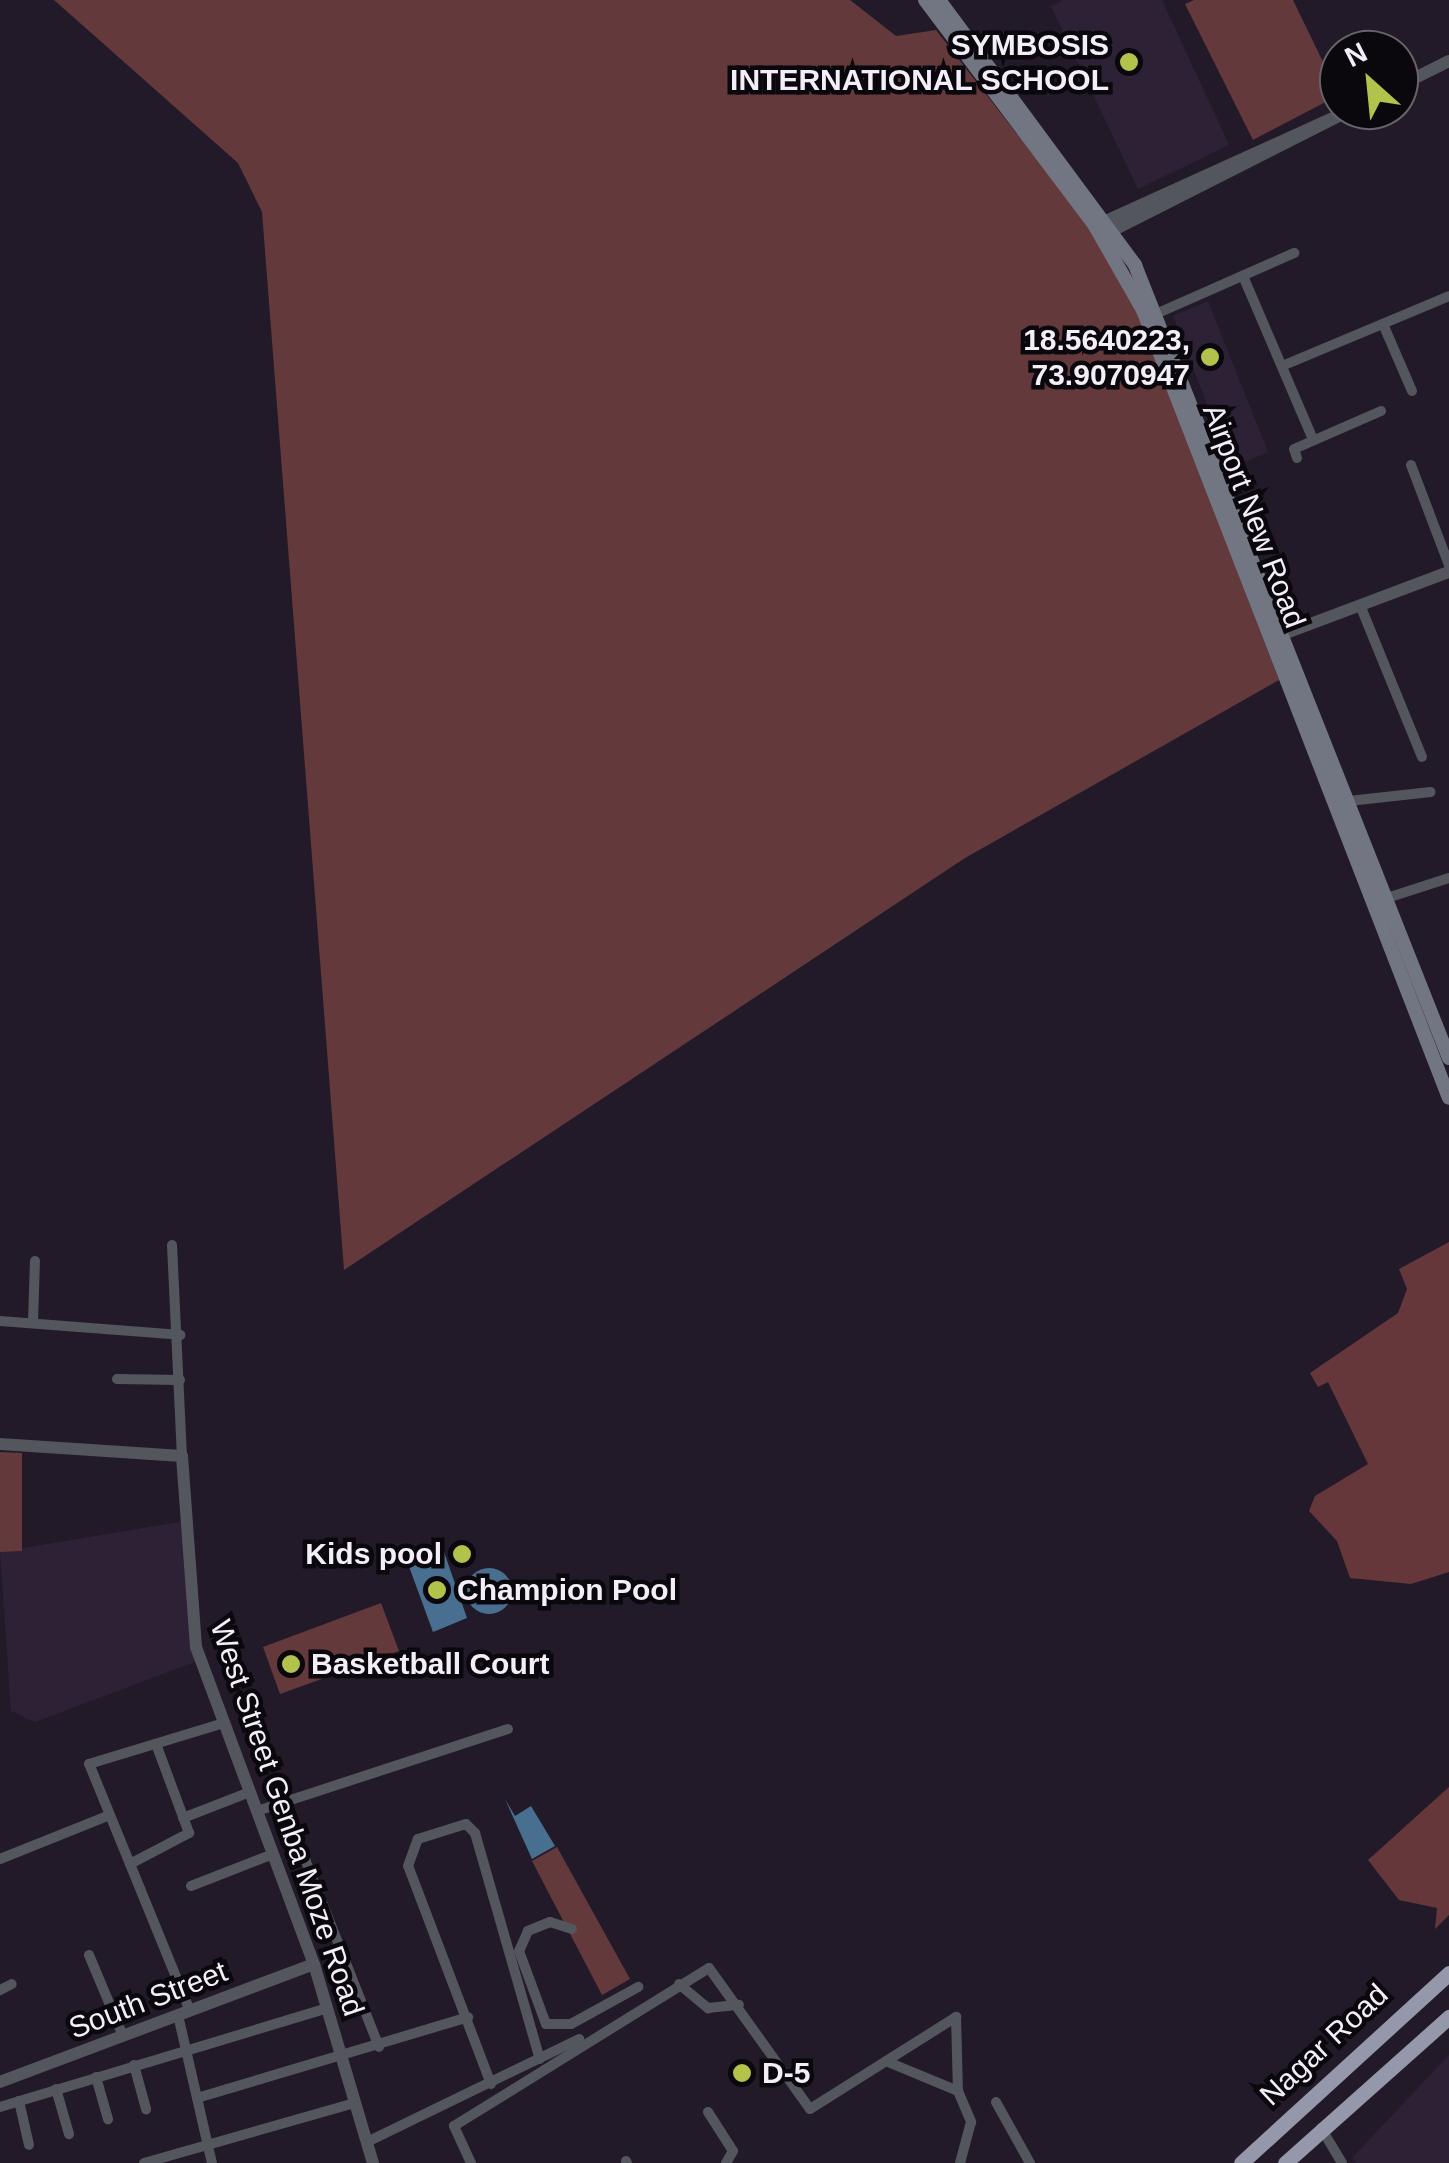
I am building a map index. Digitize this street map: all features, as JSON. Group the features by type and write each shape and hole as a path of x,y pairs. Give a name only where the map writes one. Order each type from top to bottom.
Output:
{"highway":[{"name":"Nagar Road","path":"1241,2163 1366,2041 1449,1973"},
{"name":"Nagar Road","path":"1285,2163 1388,2064 1449,2016"},
{"path":"1366,2041 1371,2059 1388,2064"},
{"path":"1348,2058 1364,2065 1369,2082"}],"main road":[{"name":"Airport New Road","path":"926,0 1104,228 1143,310 1349,801 1449,1058"},
{"name":"Airport New Road","path":"939,0 1104,228 1158,314 1449,1098"}],"street":[{"path":"1419,76 1449,61"},
{"path":"1104,228 1319,124"},
{"path":"1158,314 1294,253"},
{"path":"1244,276 1313,439"},
{"path":"1282,366 1449,296"},
{"path":"1384,324 1412,391"},
{"path":"1298,458 1294,448 1382,411"},
{"path":"1278,636 1449,568 1411,465"},
{"path":"1360,605 1422,757"},
{"path":"1349,801 1431,792"},
{"path":"1388,898 1449,878"},
{"name":"West Street Genba Moze Road","path":"172,1245 180,1335 192,1629 314,1964 373,2163"},
{"path":"33,1323 35,1261"},
{"path":"0,1321 180,1335"},
{"path":"117,1379 180,1380"},
{"path":"0,1444 182,1456"},
{"path":"212,2163 186,2048 184,2013 89,1764 224,1723"},
{"path":"257,1811 508,1729"},
{"path":"130,1864 187,1839 184,1818 156,1744"},
{"path":"184,1818 250,1792"},
{"path":"0,1859 110,1815"},
{"path":"491,2084 408,1866 412,1843 466,1824 540,2059"},
{"path":"192,1886 273,1854"},
{"path":"305,1858 379,2047"},
{"path":"572,1930 550,1922 528,1930 519,1952 546,2024 571,2024 638,1987"},
{"path":"88,1955 123,2036"},
{"name":"South Street","path":"0,2082 314,1964"},
{"path":"470,2163 454,2126 679,1984 714,1970 810,2109 956,2017 958,2091 970,2122 960,2163"},
{"path":"0,1990 12,1984"},
{"path":"679,1984 708,2008 739,2004"},
{"path":"0,2108 186,2048 328,2008"},
{"path":"197,2098 343,2060 468,2017"},
{"path":"366,2142 578,2039"},
{"path":"888,2062 958,2091"},
{"path":"134,2065 146,2109"},
{"path":"96,2077 108,2120"},
{"path":"56,2090 69,2134"},
{"path":"19,2101 29,2145"},
{"path":"996,2102 1030,2163"},
{"path":"144,2163 207,2140 356,2103"},
{"path":"708,2112 732,2151 726,2163"},
{"path":"1322,2128 1342,2163"}],"shaded area":[{"path":"54,0 850,0 896,36 936,30 1106,248 1132,297 1279,680 965,858 344,1270 262,212 238,163"},
{"name":"SYMBOSIS INTERNATIONAL SCHOOL","path":"1063,0 1162,0 1229,145 1138,189 1051,6"},
{"path":"1194,0 1293,0 1319,54 1319,105 1253,140 1185,4"},
{"path":"1208,301 1268,452 1232,468 1173,316"},
{"path":"1449,1242 1449,1572 1411,1584 1350,1578 1337,1541 1309,1511 1315,1496 1368,1464 1328,1382 1318,1387 1310,1373 1398,1313 1407,1289 1399,1269"},
{"path":"0,1452 22,1453 22,1551 0,1552"},
{"path":"185,1521 200,1660 35,1722 11,1711 0,1552"},
{"path":"381,1603 399,1651 280,1694 263,1647"},
{"path":"1449,1787 1449,1915 1435,1929 1437,1908 1399,1900 1368,1860"},
{"path":"557,1847 630,1979 602,1995 532,1861"},
{"path":"1449,2055 1449,2163 1356,2163 1352,2158"}],"water":[{"name":"Champion Pool","path":"443,1549 467,1618 433,1632 407,1561"},
{"path":"489,1568 505,1575 512,1591 505,1607 489,1614 473,1607 466,1591 473,1575"},
{"path":"505,1799 515,1816 531,1806 555,1846 532,1859"}],"place":[{"name":"SYMBOSIS INTERNATIONAL SCHOOL","path":"1129,62"},
{"name":"18.5640223, 73.9070947","path":"1210,357"},
{"name":"Kids pool","path":"462,1554"},
{"name":"Champion Pool","path":"437,1590"},
{"name":"Basketball Court","path":"291,1664"},
{"name":"D-5","path":"742,2073"}]}
